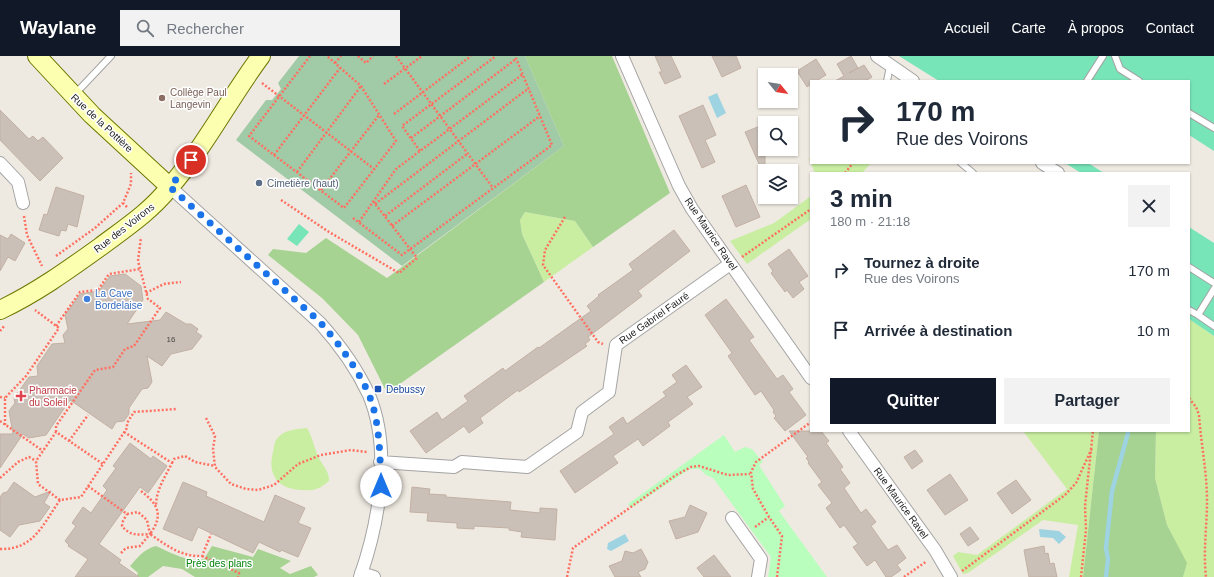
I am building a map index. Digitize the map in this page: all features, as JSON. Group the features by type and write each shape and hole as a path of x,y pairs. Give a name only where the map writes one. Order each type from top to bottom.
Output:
{"street":[{"name":"Rue de la Pottière","path":"37,56 73,96 170,187"},
{"name":"Rue des Voirons","path":"0,310 49,284 138,218 170,187 196,153 248,73 261,56"},
{"name":"Rue Maurice Ravel","path":"622,56 679,186 692,210 810,377"},
{"path":"876,56 911,80"},
{"path":"0,163 18,182 23,203"},
{"path":"1044,164 1056,172"},
{"path":"170,187 301,305 334,339 368,394 376,421 381,486 374,527 360,575 374,577"},
{"name":"Rue Gabriel Fauré","path":"380,458 454,467 462,462 527,467 577,432 582,412 609,392 616,345 730,264"},
{"name":"Rue Maurice Ravel","path":"850,432 937,554 956,574"},
{"path":"732,518 761,559 758,577"}],"lane":[{"path":"73,96 111,56"},
{"path":"1088,80 1103,56"},
{"path":"1115,56 1120,69 1137,80"},
{"path":"888,80 890,66"},
{"path":"1190,114 1214,128"},
{"path":"962,164 972,172"},
{"path":"1190,268 1214,283"},
{"path":"1198,315 1214,289"},
{"path":"1190,311 1214,326"}],"path":[{"path":"310,56 250,136 344,208 396,141 361,86 327,56"},
{"path":"335,63 341,56"},
{"path":"358,56 366,63 373,56"},
{"path":"396,56 430,105 493,188"},
{"path":"384,84 422,56"},
{"path":"394,114 472,56"},
{"path":"420,151 402,126 496,56"},
{"path":"353,218 402,255 552,144 516,58 411,138"},
{"path":"274,155 340,68"},
{"path":"248,73 374,169"},
{"path":"359,222 396,169 523,74"},
{"path":"297,172 361,86"},
{"path":"374,202 458,142 529,88"},
{"path":"321,190 379,114"},
{"path":"392,226 540,116"},
{"path":"384,216 467,154"},
{"path":"54,258 95,228 123,203 131,184 131,169 141,159"},
{"path":"846,172 852,164"},
{"path":"281,200 329,232 399,273 416,258 374,202"},
{"path":"23,203 27,235 42,266"},
{"path":"123,203 148,229 141,237 138,261 148,299 160,308 134,346 125,349 113,367 95,370 56,426 56,432 36,461 38,484 60,500 81,497 124,432 127,423 134,412 176,409"},
{"path":"742,257 810,209"},
{"path":"565,217 545,250 543,265 598,342 615,352"},
{"path":"738,252 744,261"},
{"path":"35,270 48,262"},
{"path":"56,326 80,292 98,290 109,274 140,269"},
{"path":"146,293 164,284 182,282"},
{"path":"5,424 5,398 26,376 59,328 35,310"},
{"path":"0,397 5,398"},
{"path":"1190,399 1196,407 1199,415 1206,477 1207,502 1204,560 1206,577"},
{"path":"69,442 88,415"},
{"path":"206,418 215,436 213,449 215,466 219,473 231,484 240,488 258,490 274,485 298,464 321,455 350,450 380,458"},
{"path":"0,421 44,450"},
{"path":"777,577 782,536 753,489 750,474 751,469 756,462 810,423"},
{"path":"56,432 103,464"},
{"path":"124,432 172,463"},
{"path":"1081,577 1086,530 1085,506 1093,432"},
{"path":"956,574 1065,495 1076,483 1092,448"},
{"path":"121,553 126,548 140,546 157,525 156,496 174,459 185,456 195,462 215,466"},
{"path":"0,478 23,458 29,457 36,461"},
{"path":"567,577 573,548 676,475 691,467 699,466 711,471 728,475 750,474"},
{"path":"88,486 127,514 138,512 144,517 150,534 182,554 202,556 239,573 238,577"},
{"path":"141,491 156,507"},
{"path":"0,549 16,548 31,540 60,500"},
{"path":"127,514 123,520 122,526 124,529 135,536 150,534"},
{"path":"744,535 769,517"},
{"path":"202,556 211,534"},
{"path":"904,577 937,554"}],"green space":[{"path":"299,56 525,56 564,146 402,266 236,140 266,100 272,100 281,89 278,83"},
{"path":"525,56 612,56 670,193 593,247 575,221 525,212 520,220 522,234 544,282 387,393 358,335 322,298 268,255 273,249 306,253 326,238 387,278 564,146"},
{"path":"899,56 1214,56 1214,151 1190,136 1190,80 937,80"},
{"path":"811,164 870,164 863,172 815,172"},
{"path":"1067,164 1090,164 1102,172 1079,172"},
{"path":"810,197 810,220 747,264 730,241 774,223"},
{"path":"525,212 575,221 593,247 544,282 522,234 520,220"},
{"path":"299,224 309,232 297,246 287,239"},
{"path":"1190,228 1214,243 1214,336 1190,320"},
{"path":"1190,320 1214,336 1214,577 1183,577 1186,563 1167,525 1155,478 1156,432 1190,432"},
{"path":"307,428 319,458 327,471 329,481 313,490 293,489 286,487 280,484 273,474 272,460 274,444 282,434 286,432"},
{"path":"1024,432 1099,432 1083,577 1069,577 1078,525 1043,520 968,573 963,574 953,556 958,552 977,555 1067,489"},
{"path":"1099,432 1156,432 1155,478 1167,525 1187,563 1183,577 1083,577"},
{"path":"724,435 735,452 745,447 752,449 763,462 759,465 785,506 779,511 827,577 768,577 771,557 713,478 706,475 700,469 690,469 631,508 628,504"},
{"name":"Près des plans","path":"156,546 179,556 197,560 204,559 212,546 253,557 258,549 291,561 280,568 290,574 311,566 318,575 314,577 195,577 182,569 163,566 148,577 136,577 138,573 130,566 145,551"}],"water":[{"path":"717,93 726,113 717,118 708,97"},
{"path":"1039,529 1059,531 1066,537 1059,544 1053,538 1040,537"},
{"path":"625,534 629,541 611,551 607,549 608,543"}],"building":[{"path":"655,56 671,56 681,77 665,84 659,72 662,72"},
{"path":"712,56 736,56 741,68 722,77"},
{"path":"851,56 858,68 849,73 864,65 872,77 867,80 837,80 844,76 837,64"},
{"path":"816,59 826,75 818,80 810,80 810,85 807,87 798,70"},
{"path":"703,105 716,135 705,140 715,162 702,168 679,116"},
{"path":"0,110 29,139 33,136 38,141 43,137 63,158 40,181 0,140"},
{"path":"758,127 758,156 765,156 765,164 759,164 745,132"},
{"path":"746,185 760,217 736,227 722,196"},
{"path":"56,187 84,196 77,227 68,224 66,231 61,230 59,236 39,230 44,214 47,215"},
{"path":"674,230 690,251 638,291 642,296 588,337 590,340 585,344 587,346 519,392 518,390 480,418 483,423 469,433 464,426 426,453 410,431 437,412 442,420 468,401 464,396 503,368 505,371 591,311 587,306 599,296 598,295 633,270 629,264"},
{"path":"11,234 25,243 15,261 8,257 0,271 0,235 8,239"},
{"path":"789,249 808,276 799,282 804,289 793,298 787,290 785,292 771,273 773,271 768,264"},
{"path":"125,274 141,286 143,300 127,324 160,320 166,312 186,324 191,324 198,329 196,332 202,336 192,349 171,354 162,366 147,356 152,382 148,388 142,389 129,408 129,414 124,421 116,422 112,429 70,400 46,435 29,438 23,434 0,468 0,434 13,434 9,411 15,403 14,398 29,377 38,376 37,366 52,344 65,343 63,335 68,329 65,315 80,294 99,291 110,276"},
{"path":"726,299 754,337 749,340 777,379 783,375 793,389 789,392 806,415 785,431 774,418 776,416 773,412 774,410 761,391 755,395 728,356 732,353 705,315"},
{"path":"686,365 702,387 687,397 693,404 668,422 670,426 643,446 638,439 613,456 618,463 575,493 560,471 614,434 609,427 623,417 627,424 666,396 663,392 677,382 672,375"},
{"path":"789,431 822,432 829,441 826,443 843,467 840,469 850,483 844,488 861,513 866,509 876,522 871,526 888,550 897,545 906,558 897,565 901,570 891,577 886,577 875,560 867,566 853,547 858,544 844,525 840,528 826,508 832,503 818,485 822,482 808,463 809,462 806,458 808,457"},
{"path":"130,443 151,459 153,456 167,466 148,493 140,487 99,544 121,560 119,563 139,577 75,577 88,559 68,546 69,545 65,541 76,526 72,523 83,507 91,513 107,490 103,486 116,468 113,466"},
{"path":"915,450 923,461 912,469 904,457"},
{"path":"950,474 968,500 945,515 927,490"},
{"path":"1016,480 1031,500 1012,514 997,493"},
{"path":"14,482 35,497 51,491 44,503 50,507 40,521 19,525 10,537 0,530 0,497 3,493 7,492"},
{"path":"183,482 207,492 206,496 264,522 275,495 305,508 298,523 311,528 298,557 281,550 280,552 259,542 253,553 198,527 192,541 163,529"},
{"path":"412,487 430,489 429,494 446,495 446,497 511,502 510,510 540,513 540,508 557,509 555,540 521,537 522,532 509,530 509,528 474,526 474,529 457,528 457,523 427,521 428,513 410,512"},
{"path":"690,505 707,513 698,532 676,539 669,521 685,517"},
{"path":"970,527 979,539 968,546 960,534"},
{"path":"1044,546 1045,554 1048,553 1050,564 1054,563 1057,577 1029,577 1024,550"},
{"path":"641,549 648,562 645,569 638,572 641,577 615,577 609,566 622,561 625,551 633,553"},
{"path":"714,555 731,577 704,577 697,568"}],"waterway":[{"path":"1106,577 1108,559 1106,548 1112,491 1128,432"}],"place":[{"name":"Collège Paul Langevin","path":"162,98"},
{"name":"Cimetière (haut)","path":"259,183"},
{"name":"La Cave Bordelaise","path":"87,299"},
{"name":"Debussy","path":"378,389"},
{"name":"Pharmacie du Soleil","path":"21,396"}],"route":[{"path":"191,160 170,187 320,322 334,339 352,366 372,403 379,442 381,486"}]}
